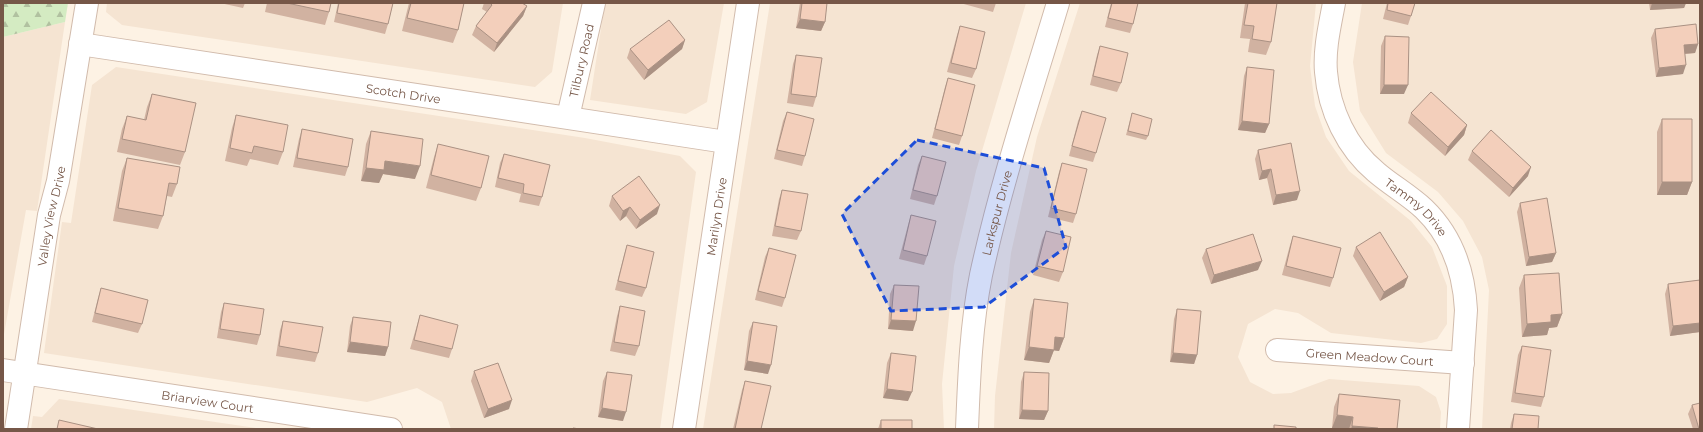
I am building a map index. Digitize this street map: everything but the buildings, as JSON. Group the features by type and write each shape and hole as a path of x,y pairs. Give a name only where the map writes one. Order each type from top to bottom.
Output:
{"street":[{"name":"Valley View Drive","path":"16,429 49,215 58,181 87,3"},
{"name":"Tilbury Road","path":"568,117 594,3"},
{"name":"Marilyn Drive","path":"684,429 748,3"},
{"name":"Larkspur Drive","path":"967,429 972,334 981,276 1003,186 1058,3"},
{"name":"Tammy Drive","path":"1334,3 1328,40 1326,66 1329,95 1337,120 1359,156 1375,172 1425,210 1440,227 1452,247 1460,268 1465,294 1466,310 1458,429"},
{"name":"Scotch Drive","path":"80,44 726,142"},
{"name":"Green Meadow Court","path":"1277,350 1462,363"},
{"name":"Briarview Court","path":"3,370 391,429"}],"highlighted area":[{"path":"917,140 1044,168 1066,247 984,307 891,311 842,214"}],"shaded area":[{"path":"107,3 563,3 552,72 535,87 122,25 106,12"},
{"path":"605,3 724,3 707,102 686,114 590,100"},
{"path":"770,3 1026,3 976,171 954,266 942,384 944,429 703,429"},
{"path":"1080,3 1316,3 1310,66 1315,106 1326,137 1349,171 1411,221 1432,247 1447,286 1447,324 1437,339 1421,343 1331,333 1298,313 1275,309 1248,324 1238,357 1250,382 1273,394 1291,393 1329,379 1419,386 1436,397 1441,412 1440,429 994,429 995,396 1011,253 1037,137"},
{"path":"1362,3 1700,3 1700,429 1482,429 1489,290 1482,257 1463,221 1438,192 1386,153 1360,111 1353,62"},
{"path":"65,22 37,211 26,210 3,340 3,37"},
{"path":"116,67 585,138 680,156 696,172 660,429 451,429 442,402 417,388 367,402 44,353 62,222 71,223 92,85"},
{"path":"59,399 263,429 31,429 33,416 42,417"}],"green space":[{"path":"3,3 68,3 65,22 3,37"}]}
